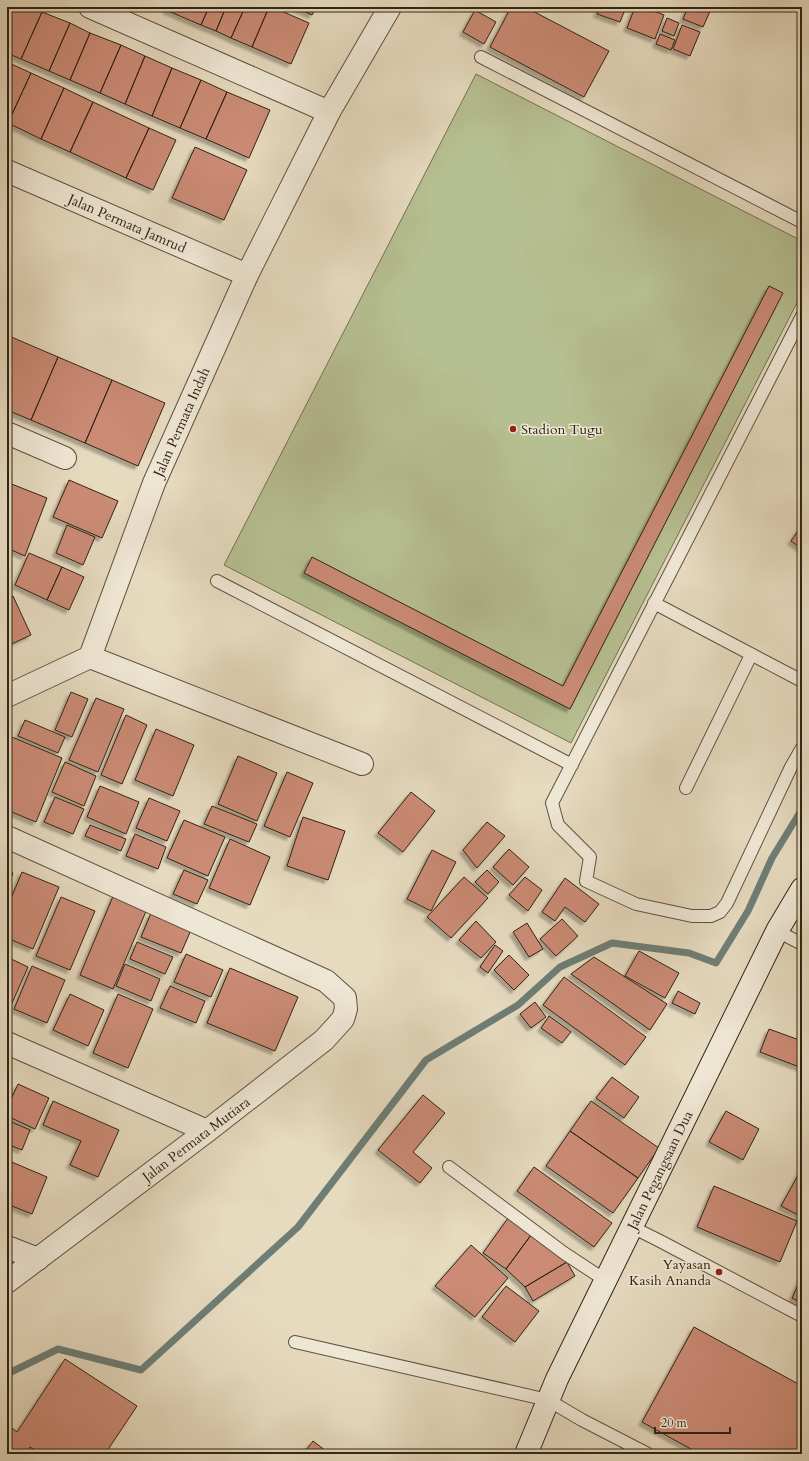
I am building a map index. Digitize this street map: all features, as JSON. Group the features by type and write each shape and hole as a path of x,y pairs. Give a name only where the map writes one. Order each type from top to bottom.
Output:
{"street":[{"path":"90,7 329,112"},
{"name":"Jalan Permata Indah","path":"90,657 154,483 247,275 329,112 390,7"},
{"name":"Jalan Permata Jamrud","path":"7,171 247,275"},
{"path":"7,433 65,458"},
{"path":"7,696 90,657 362,764"},
{"name":"Jalan Permata Mutiara","path":"7,837 326,981 345,998 346,1009 343,1019 324,1040 207,1131 7,1282"},
{"name":"Jalan Pegangsaan Dua","path":"526,1454 557,1379 605,1280 777,931 802,889"},
{"path":"7,1043 207,1131"},
{"path":"7,1247 38,1260"}],"lane":[{"path":"481,57 802,222"},
{"path":"802,316 552,803 558,825 590,857 586,881 636,904 692,916 711,916 720,912 727,903 791,767 802,748"},
{"path":"217,581 572,765"},
{"path":"654,603 802,682"},
{"path":"686,788 751,655"},
{"path":"777,931 802,944"},
{"path":"449,1167 564,1253 605,1280"},
{"path":"632,1227 802,1316"},
{"path":"295,1342 548,1400 582,1420 648,1454"}],"green space":[{"name":"Stadion Tugu","path":"476,74 802,241 802,293 571,743 224,565"}],"building":[{"path":"7,7 13,7 7,20"},
{"path":"13,7 32,7 42,12 21,59 7,53 7,20"},
{"path":"167,7 209,7 201,25 166,10"},
{"path":"209,7 226,7 216,31 201,25"},
{"path":"226,7 245,7 231,38 216,31"},
{"path":"245,7 269,7 252,47 231,38"},
{"path":"269,7 309,23 291,64 252,47"},
{"path":"295,7 316,7 312,15"},
{"path":"511,7 525,7 609,51 584,97 490,47"},
{"path":"600,7 626,7 620,22 597,14"},
{"path":"635,7 644,7 664,15 655,39 627,28"},
{"path":"688,7 712,7 703,27 683,19"},
{"path":"475,10 496,22 484,44 463,32"},
{"path":"42,12 70,23 49,71 21,59"},
{"path":"667,18 679,23 674,36 662,31"},
{"path":"70,23 90,33 70,80 49,71"},
{"path":"682,25 700,32 690,56 673,49"},
{"path":"90,33 121,45 100,93 70,80"},
{"path":"660,34 675,40 671,50 656,44"},
{"path":"121,45 145,56 125,104 100,93"},
{"path":"145,56 172,68 152,116 125,104"},
{"path":"7,62 31,73 8,123 7,123"},
{"path":"172,68 201,80 180,128 152,116"},
{"path":"31,73 64,88 41,139 8,123"},
{"path":"201,80 227,92 206,139 180,128"},
{"path":"64,88 93,102 70,152 41,139"},
{"path":"227,92 270,110 249,158 206,139"},
{"path":"93,102 149,128 126,178 70,152"},
{"path":"149,128 176,140 153,190 126,178"},
{"path":"195,147 247,170 224,220 172,198"},
{"path":"769,286 783,293 570,709 304,573 312,557 563,686"},
{"path":"9,336 58,357 31,420 7,410 7,340"},
{"path":"58,357 112,380 85,443 31,420"},
{"path":"112,380 165,403 138,466 85,443"},
{"path":"69,480 118,501 102,538 53,517"},
{"path":"9,483 47,498 25,556 7,548 7,487"},
{"path":"67,525 95,537 83,565 56,553"},
{"path":"802,525 802,549 791,541"},
{"path":"29,553 62,567 47,600 15,585"},
{"path":"62,567 84,577 69,610 47,600"},
{"path":"13,596 31,635 7,646 7,599"},
{"path":"71,692 88,699 72,737 55,730"},
{"path":"96,698 124,709 98,772 69,760"},
{"path":"126,715 147,725 122,784 101,775"},
{"path":"25,720 65,737 58,753 18,736"},
{"path":"156,729 194,745 173,796 135,780"},
{"path":"7,735 62,758 36,822 7,810"},
{"path":"238,756 277,773 257,821 218,804"},
{"path":"65,762 96,776 84,806 52,792"},
{"path":"287,772 313,783 290,837 264,826"},
{"path":"100,786 139,802 126,834 87,817"},
{"path":"411,792 435,811 403,852 378,833"},
{"path":"55,797 84,809 73,834 44,822"},
{"path":"149,798 180,811 167,841 136,828"},
{"path":"212,806 257,824 249,842 204,824"},
{"path":"303,817 345,831 328,880 287,866"},
{"path":"184,820 225,837 208,876 167,858"},
{"path":"487,822 505,836 477,868 463,850"},
{"path":"90,825 126,839 121,851 85,836"},
{"path":"135,834 166,847 158,869 126,856"},
{"path":"230,839 270,857 250,905 209,888"},
{"path":"509,849 529,867 513,885 493,867"},
{"path":"432,850 456,862 431,911 407,899"},
{"path":"184,870 208,880 197,904 173,894"},
{"path":"487,870 499,882 488,894 475,882"},
{"path":"7,871 13,873 7,889"},
{"path":"22,872 59,887 33,949 7,938 7,908"},
{"path":"464,877 488,898 451,938 427,917"},
{"path":"525,877 542,890 528,911 509,895"},
{"path":"565,878 599,904 585,922 565,907 555,921 542,912"},
{"path":"114,894 147,909 113,989 80,975"},
{"path":"61,897 95,911 70,970 36,956"},
{"path":"151,913 191,930 181,953 141,937"},
{"path":"562,919 578,936 556,956 540,939"},
{"path":"476,921 496,942 481,958 459,940"},
{"path":"527,923 543,949 529,957 513,932"},
{"path":"137,942 173,957 165,974 130,959"},
{"path":"495,945 503,951 488,973 480,967"},
{"path":"639,951 679,973 665,998 625,976"},
{"path":"186,954 223,970 211,997 174,982"},
{"path":"509,955 529,975 514,990 494,970"},
{"path":"7,957 28,967 9,1010 7,1009"},
{"path":"594,957 667,1004 650,1030 571,974"},
{"path":"125,964 160,979 151,1001 116,986"},
{"path":"32,966 65,980 47,1023 14,1009"},
{"path":"230,968 298,997 275,1051 207,1023"},
{"path":"564,977 646,1037 625,1065 543,1005"},
{"path":"170,986 205,1001 196,1023 160,1008"},
{"path":"678,991 700,1003 695,1014 672,1003"},
{"path":"70,994 104,1010 88,1046 53,1030"},
{"path":"118,994 153,1009 128,1068 93,1053"},
{"path":"535,1002 546,1017 531,1028 520,1014"},
{"path":"549,1016 571,1032 562,1043 541,1028"},
{"path":"769,1029 802,1041 802,1068 760,1052"},
{"path":"612,1077 639,1097 624,1118 596,1098"},
{"path":"18,1084 49,1098 35,1129 7,1116 7,1108"},
{"path":"423,1095 445,1113 413,1152 432,1168 420,1183 378,1150"},
{"path":"53,1101 119,1130 98,1177 70,1165 81,1141 43,1125"},
{"path":"591,1101 659,1148 638,1178 570,1131"},
{"path":"726,1111 759,1129 743,1160 709,1142"},
{"path":"7,1120 30,1130 22,1150 7,1144"},
{"path":"570,1131 638,1178 613,1213 546,1166"},
{"path":"7,1160 47,1177 32,1214 7,1204"},
{"path":"534,1167 612,1223 594,1247 517,1191"},
{"path":"802,1168 802,1217 781,1206"},
{"path":"714,1186 797,1221 780,1262 697,1227"},
{"path":"508,1218 531,1235 506,1269 483,1253"},
{"path":"531,1235 567,1262 525,1287 506,1269"},
{"path":"471,1245 508,1278 475,1317 435,1286"},
{"path":"567,1262 575,1276 533,1301 525,1287"},
{"path":"802,1276 802,1303 792,1298"},
{"path":"506,1286 539,1311 515,1342 482,1317"},
{"path":"694,1327 802,1386 802,1454 700,1454 642,1422"},
{"path":"65,1359 137,1406 105,1454 41,1454 30,1447 25,1454 7,1454 7,1424 17,1432"},
{"path":"313,1441 330,1454 303,1454"}],"waterway":[{"path":"7,1374 58,1349 141,1370 298,1227 426,1060 518,1005 560,967 612,943 689,953 716,963 748,911 772,858 802,809"}],"place":[{"name":"Stadion Tugu","path":"513,429"},
{"name":"Yayasan Kasih Ananda","path":"719,1272"}]}
